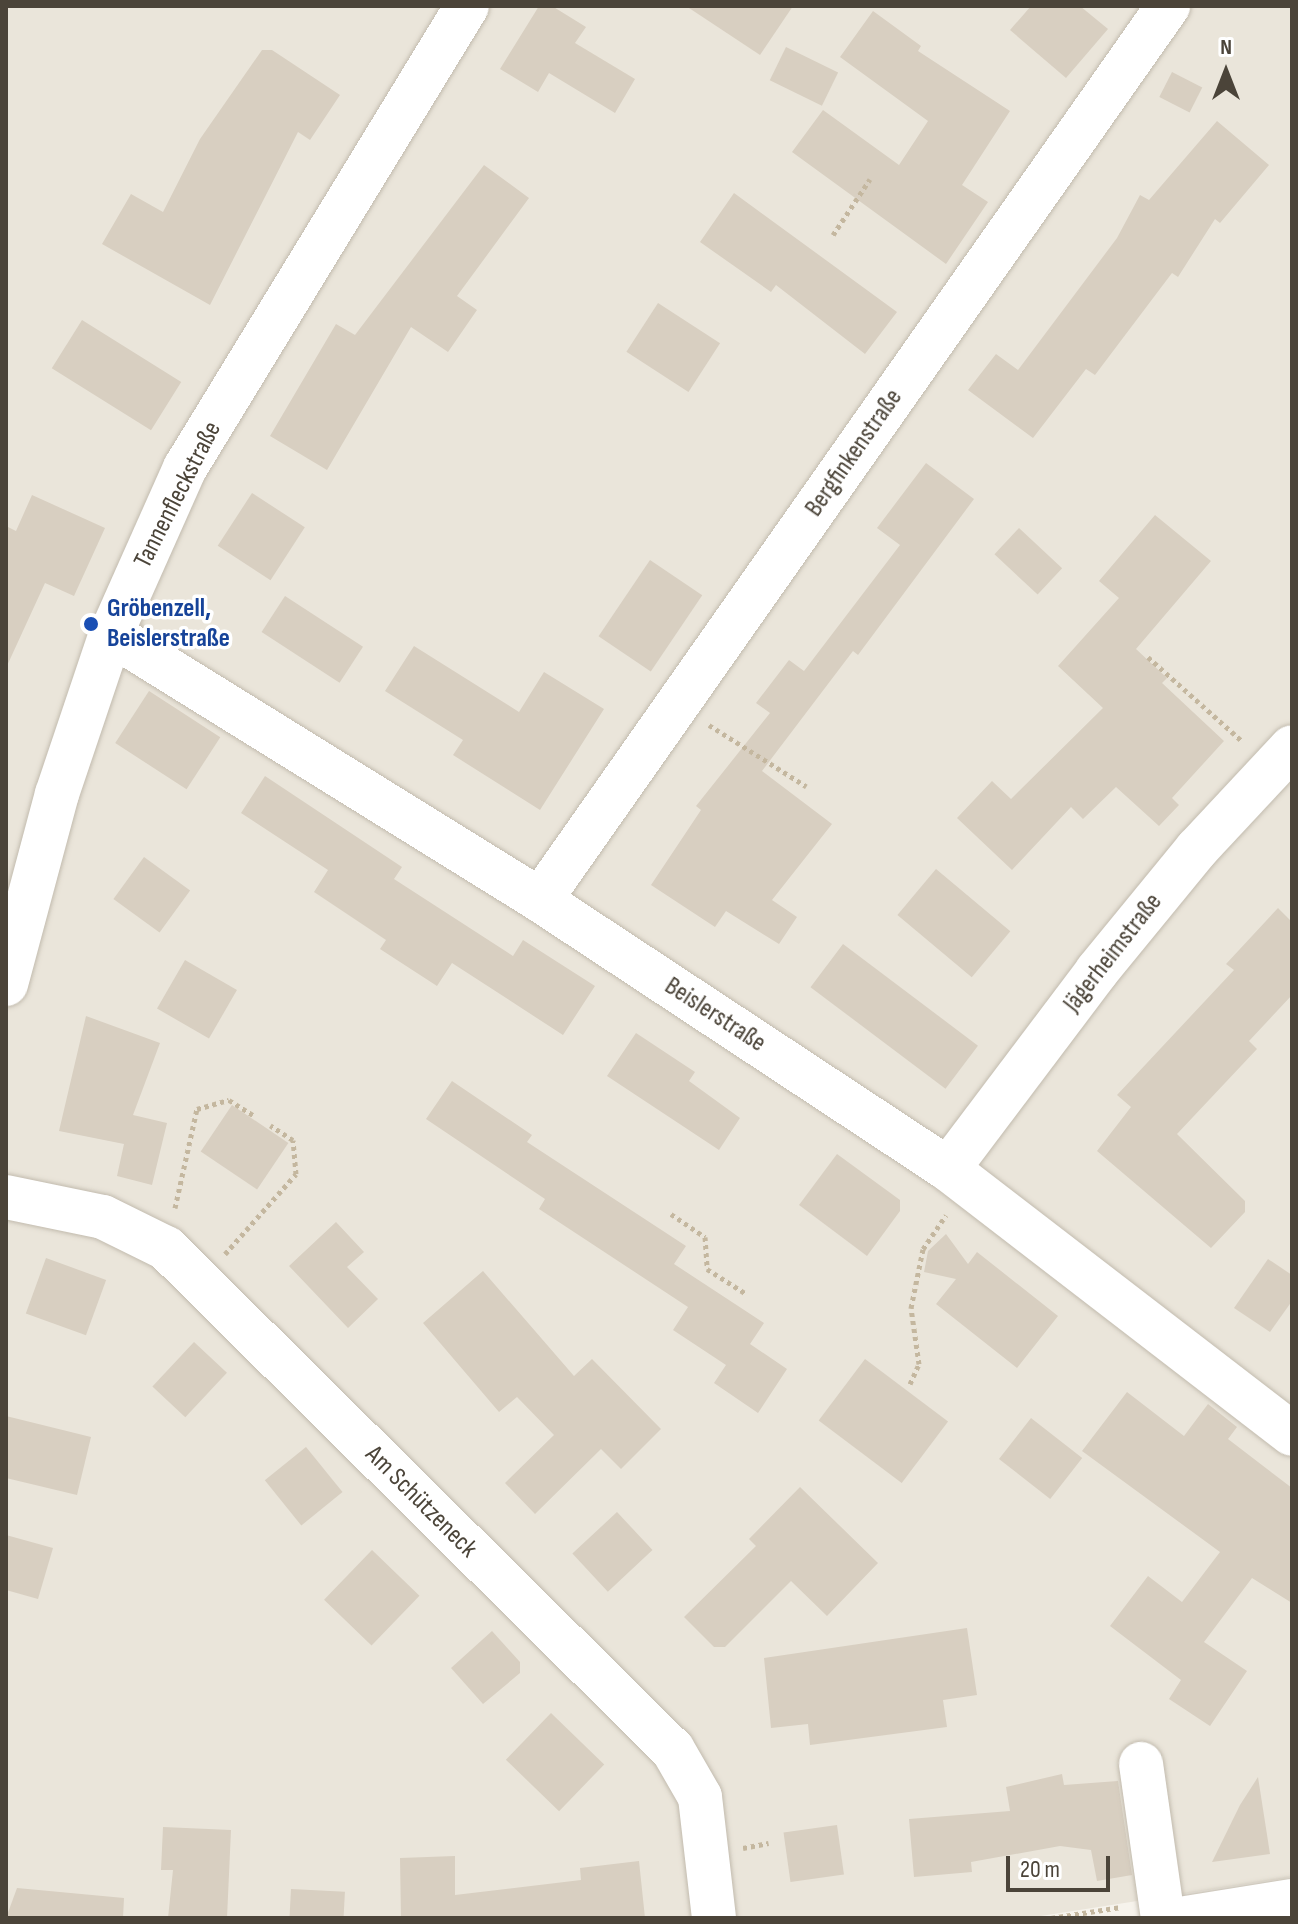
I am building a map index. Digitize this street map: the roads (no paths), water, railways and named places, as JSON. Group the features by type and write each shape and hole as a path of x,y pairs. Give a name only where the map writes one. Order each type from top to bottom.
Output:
{"street":[{"name":"Tannenfleckstraße","path":"6,984 57,794 111,634 185,468 467,6"},
{"name":"Bergfinkenstraße","path":"540,900 1168,6"},
{"name":"Beislerstraße","path":"111,634 540,900 951,1186 1292,1434"},
{"name":"Jägerheimstraße","path":"951,1186 1097,971 1282,757"},
{"name":"Am Schützeneck","path":"6,1197 103,1217 166,1248 673,1750 700,1797 714,1918"},
{"path":"1141,1764 1163,1918"},
{"path":"1186,1918 1292,1901"}],"place":[{"name":"Gröbenzell, Beislerstraße","path":"91,624"}]}
